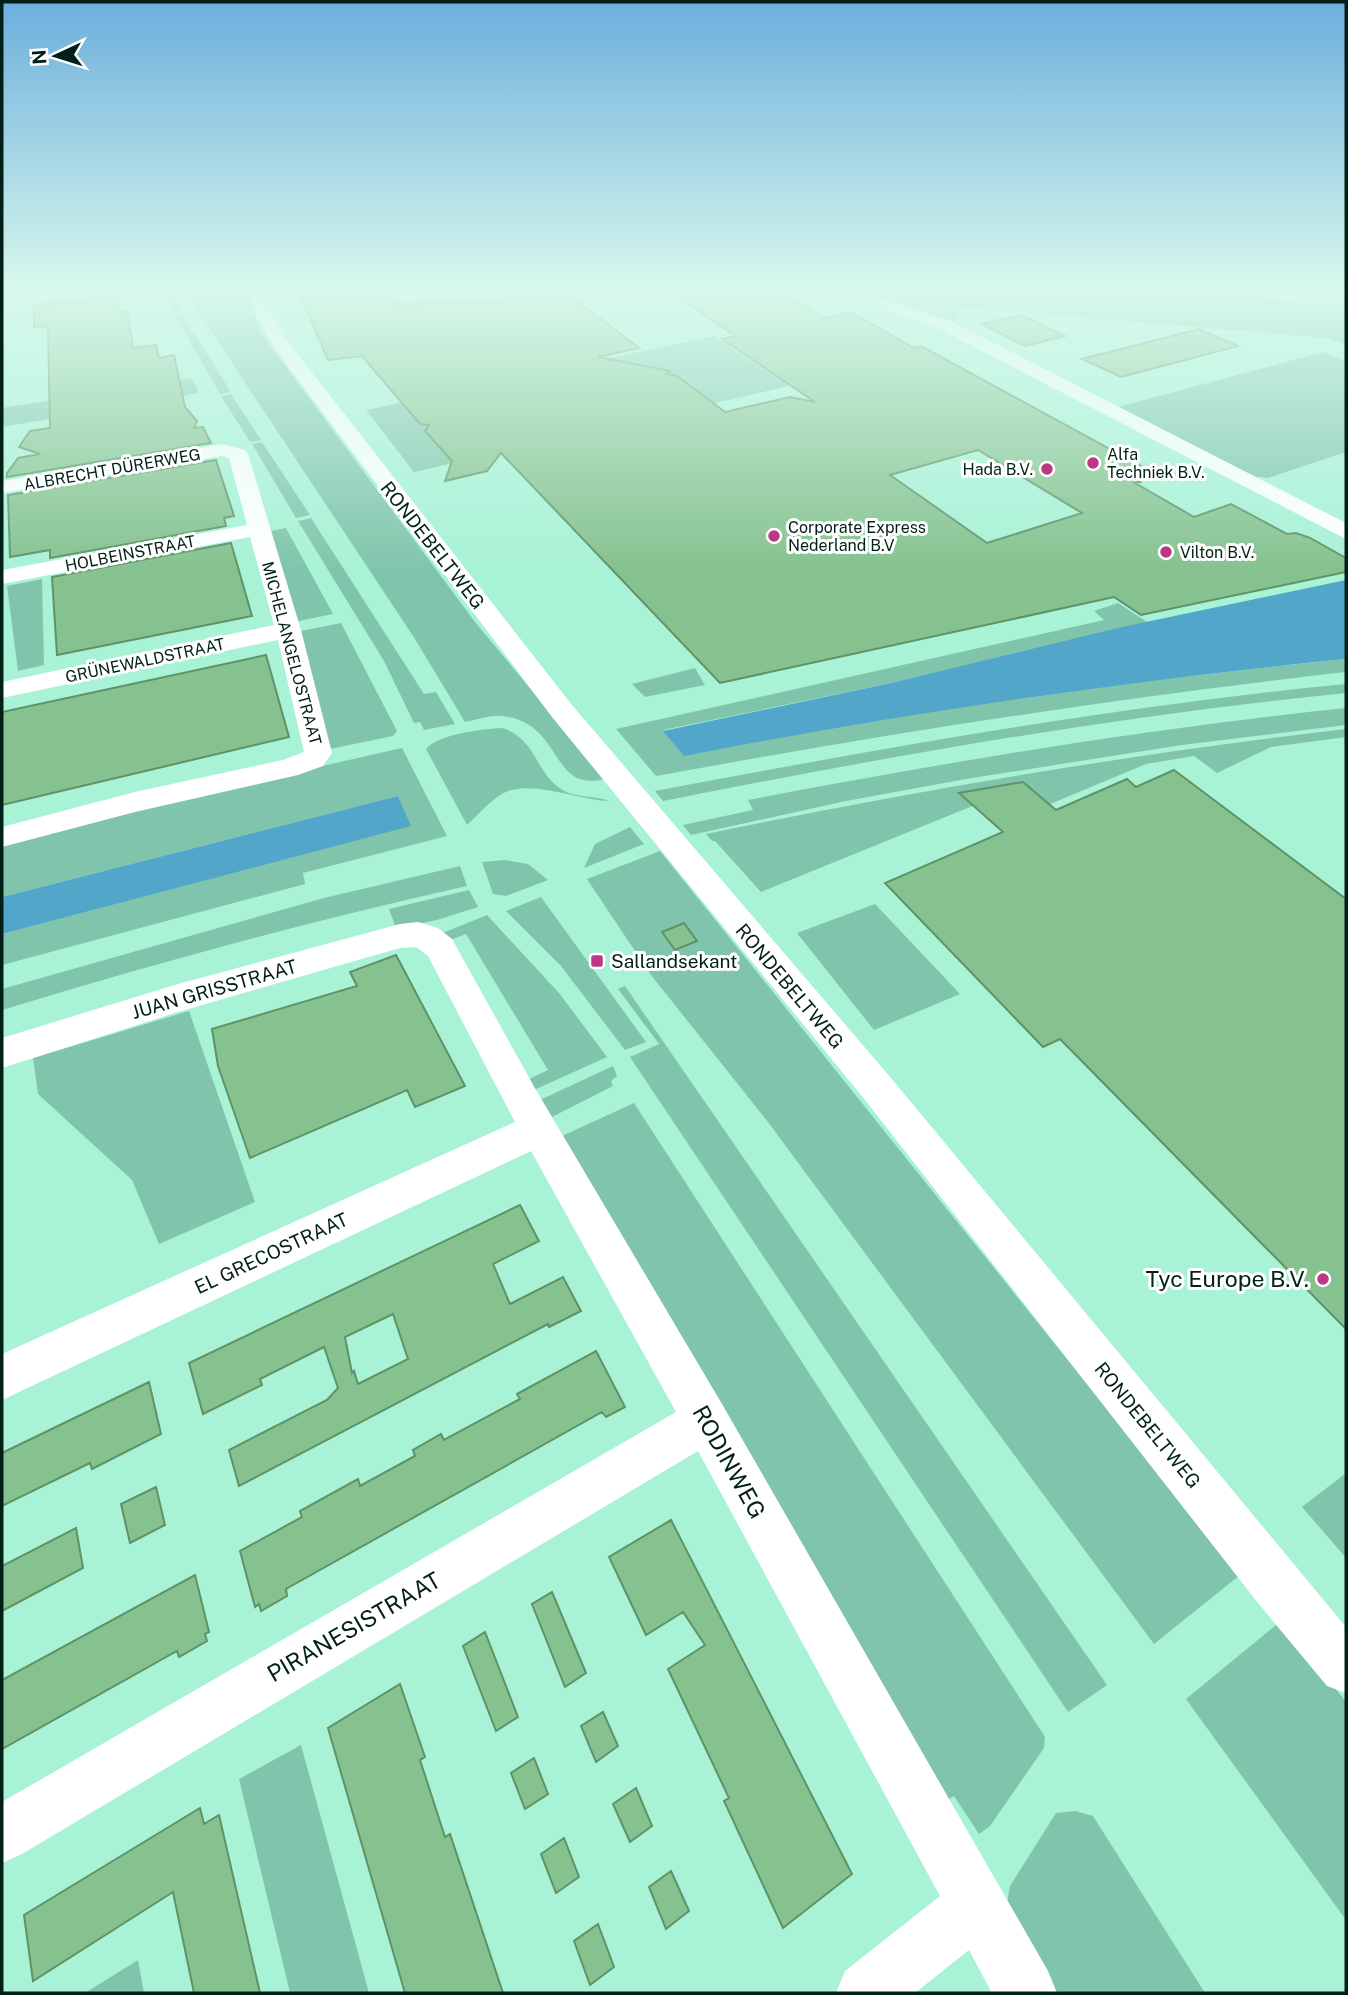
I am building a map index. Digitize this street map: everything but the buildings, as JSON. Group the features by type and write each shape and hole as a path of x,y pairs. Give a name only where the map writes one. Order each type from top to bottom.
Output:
{"street":[{"name":"RONDEBELTWEG","path":"309,382 499,630 665,837 878,1089 1276,1585 1346,1667"},
{"path":"1056,382 1346,532"},
{"name":"ALBRECHT DÜRERWEG","path":"2,487 222,450"},
{"name":"MICHELANGELOSTRAAT","path":"2,838 135,802 313,760 318,753 288,630 237,454 222,450"},
{"name":"HOLBEINSTRAAT","path":"2,577 259,529"},
{"name":"GRÜNEWALDSTRAAT","path":"2,690 288,630"},
{"name":"JUAN GRISSTRAAT","path":"2,1054 178,998 400,936 418,932 428,935"},
{"name":"RODINWEG","path":"428,935 440,948 539,1129 706,1420 975,1906 1026,1993"},
{"name":"EL GRECOSTRAAT","path":"2,1377 539,1129"},
{"name":"PIRANESISTRAAT","path":"2,1834 706,1420"},
{"path":"867,1993 975,1906"}],"green space":[{"path":"166,382 194,382 199,393 2,427 2,408"},
{"path":"213,382 225,382 231,392 220,394"},
{"path":"245,382 297,382 475,622 605,779 589,781 574,776 565,769 543,737 519,720 497,716 465,722 415,639"},
{"path":"497,382 783,382 789,386 414,472 366,410"},
{"path":"1211,382 1346,382 1346,452 1268,478 1248,476 1118,407"},
{"path":"231,394 261,440 250,442 221,396"},
{"path":"262,442 310,515 296,518 252,444"},
{"path":"311,518 424,694 436,692 455,724 424,730 420,722 414,723 384,661 298,521"},
{"path":"286,528 333,614 294,622 266,532"},
{"path":"42,579 44,665 18,671 7,586"},
{"path":"1118,603 1147,622 891,683 663,730 684,755 931,711 1180,677 1346,659 1346,672 1001,718 656,776 616,729 1104,620 1094,611"},
{"path":"341,623 397,731 393,736 330,749 296,632"},
{"path":"695,668 705,685 645,697 632,684"},
{"path":"1346,684 1346,693 1088,725 833,768 663,801 655,791 1086,716"},
{"path":"1346,708 1346,725 1182,745 966,779 846,801 691,835 683,825 753,810 748,800 897,773 1121,736"},
{"path":"503,728 523,740 544,772 558,787 577,795 610,801 538,789 511,790 496,798 467,825 426,749 450,736"},
{"path":"1346,729 1346,737 1271,747 1217,773 1194,756 1146,764 1043,807 1019,787 761,892 706,834 1025,774"},
{"path":"402,748 447,836 303,873 305,884 2,965 2,934 410,825 398,796 2,897 2,844 123,811"},
{"path":"630,827 644,844 584,868 595,844"},
{"path":"660,851 1240,1575 1154,1644 768,1122 651,975 587,879"},
{"path":"505,860 528,864 548,880 506,896 493,894 482,862"},
{"path":"460,866 467,886 233,944 2,1010 2,989 324,898"},
{"path":"469,890 478,907 437,920 396,928 389,909"},
{"path":"541,897 646,1042 625,1050 561,966 506,911"},
{"path":"875,904 960,994 874,1030 797,933"},
{"path":"487,915 559,993 607,1057 534,1090 527,1080 548,1070 466,934 445,942 440,934"},
{"path":"625,986 1107,1685 1068,1712 630,1057 659,1044 618,989"},
{"path":"189,1011 255,1202 159,1244 132,1180 38,1094 33,1058"},
{"path":"613,1066 617,1076 611,1081 613,1086 552,1117 540,1100"},
{"path":"634,1103 1045,1737 1044,1748 990,1826 979,1834 954,1796 943,1803 562,1136"},
{"path":"1346,1473 1346,1558 1302,1507"},
{"path":"1282,1620 1346,1702 1346,1920 1186,1699"},
{"path":"301,1745 369,1993 290,1993 239,1779"},
{"path":"1075,1811 1093,1816 1205,1993 1054,1993 1006,1909 1010,1886 1056,1813"},
{"path":"138,1960 144,1993 85,1993"}],"water":[{"path":"1346,580 1346,659 1180,677 1014,700 684,756 663,731 891,683 1122,627"},
{"path":"398,796 411,826 2,934 2,897"}],"place":[{"name":"Alfa Techniek B.V.","path":"1093,463"},
{"name":"Hada B.V.","path":"1047,469"},
{"name":"Corporate Express Nederland B.V","path":"774,536"},
{"name":"Vilton B.V.","path":"1166,552"},
{"name":"Sallandsekant","path":"597,961"},
{"name":"Tyc Europe B.V.","path":"1323,1279"}]}
